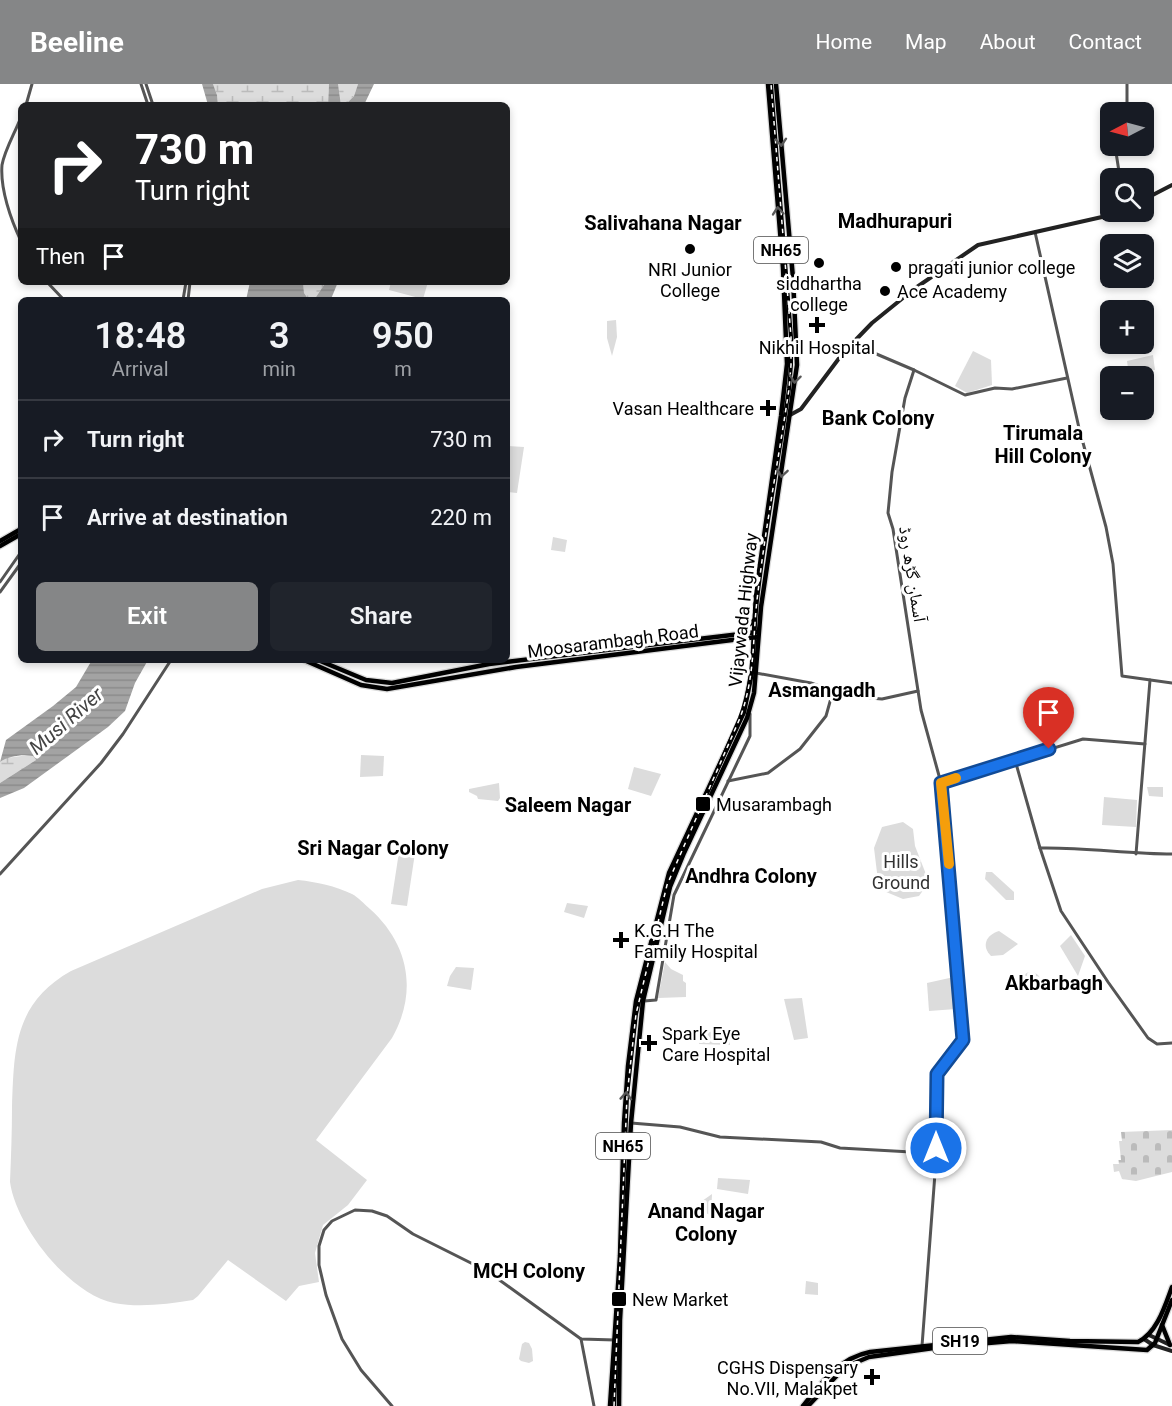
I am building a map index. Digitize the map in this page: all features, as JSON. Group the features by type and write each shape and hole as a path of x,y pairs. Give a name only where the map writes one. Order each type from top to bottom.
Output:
{"main road":[{"name":"Vijaywada Highway","path":"610,1406 624,1123 636,1001 664,890 749,709 756,673 754,621 787,358 768,84"},
{"name":"Vijaywada Highway","path":"619,1404 620,1320 631,1123 643,1001 677,863 744,712 790,415 796,358 793,278 776,84"},
{"path":"1154,194 1172,185"},
{"path":"790,415 801,409 872,323 914,289 978,245 1100,217"},
{"path":"783,278 793,278"},
{"path":"787,358 796,358"},
{"path":"768,507 776,510"},
{"path":"0,541 18,531"},
{"path":"0,546 18,536"},
{"path":"769,556 776,558"},
{"path":"740,634 754,621"},
{"name":"Moosarambagh Road","path":"510,661 756,634"},
{"name":"Moosarambagh Road","path":"311,663 361,685 387,689 516,667 756,634"},
{"name":"Moosarambagh Road","path":"325,663 366,680 392,683 497,663"},
{"path":"1171,1347 1154,1342 1148,1335 1172,1287"},
{"path":"1154,1342 1172,1300"},
{"path":"1162,1324 1171,1347"},
{"name":"SH19","path":"803,1406 824,1380 851,1358 870,1352 1011,1337 1138,1342 1148,1335"},
{"name":"SH19","path":"808,1406 838,1372 858,1360 982,1343 1032,1342 1143,1351 1150,1349 1154,1342"}],"street":[{"path":"27,102 32,84"},
{"path":"141,84 147,102"},
{"path":"146,84 152,102"},
{"path":"1127,84 1127,102"},
{"path":"18,124 2,162 0,174 6,202 18,233"},
{"path":"1035,232 1067,378 1106,527 1111,555 1122,676 1172,683"},
{"path":"50,285 61,297"},
{"path":"853,344 965,395 995,388 1012,389 1067,378"},
{"name":"آسمان گڑھ روڈ","path":"914,370 905,398 892,472 888,513 893,529 921,710 941,783 963,1040 937,1074 936,1148"},
{"path":"0,582 18,556"},
{"path":"0,592 18,566"},
{"path":"0,874 100,764 123,734 169,663"},
{"path":"756,673 811,683 833,691 882,699 918,691"},
{"path":"1136,854 1150,680"},
{"path":"728,781 768,772 800,749 826,716 833,691"},
{"path":"643,1001 656,1000 674,895 750,736 749,709"},
{"path":"941,783 1083,740 1145,744"},
{"path":"1015,760 1061,911 1148,1038 1157,1044 1172,1044"},
{"path":"1040,848 1074,847 1136,854 1172,854"},
{"path":"624,1123 680,1127 720,1137 822,1142 840,1148 929,1153 933,1149 939,1149 941,1154 936,1160 922,1346"},
{"path":"929,1153 931,1158 936,1160"},
{"path":"392,1406 361,1370 342,1339 326,1296 320,1265 319,1246 324,1230 332,1221 355,1210 372,1211 387,1216 413,1234 487,1271 581,1339 615,1340"},
{"path":"581,1339 594,1406"}],"green space":[{"path":"213,84 329,84 328,102 218,102"},
{"path":"338,84 358,84 354,96 348,102 341,102"},
{"path":"303,285 324,285 316,297 307,297"},
{"path":"390,285 427,285 424,297 389,290"},
{"path":"616,320 617,337 612,356 607,338 607,321"},
{"path":"973,351 991,360 992,385 967,393 955,386"},
{"path":"1153,355 1155,370 1154,366 1128,366 1127,361"},
{"path":"915,410 918,413 917,422 911,427 907,424 908,413"},
{"path":"510,446 524,447 517,493 510,492"},
{"path":"553,537 567,540 565,552 551,550"},
{"path":"29,755 36,760 0,783 0,762 6,758"},
{"path":"361,755 384,756 383,776 360,777"},
{"path":"634,767 661,774 651,796 628,789"},
{"path":"499,783 500,798 498,801 478,799 469,792 469,789"},
{"path":"1147,787 1163,787 1163,797 1149,796"},
{"path":"1104,797 1137,800 1136,827 1102,825"},
{"name":"Hills Ground","path":"903,822 913,829 915,846 929,882 919,896 903,899 879,889 874,848 882,827"},
{"path":"399,852 415,853 407,906 391,904"},
{"path":"986,872 992,872 1014,892 1014,900 1006,900 985,879"},
{"path":"298,880 346,891 370,909 394,937 401,953 407,986 400,1021 392,1038 316,1140 367,1180 348,1205 323,1225 315,1253 319,1282 299,1286 286,1301 228,1260 193,1300 134,1305 114,1303 97,1297 80,1286 47,1256 22,1218 14,1199 10,1182 14,1066 21,1030 28,1013 38,998 52,984 71,971 262,889"},
{"path":"567,903 588,906 584,918 564,912"},
{"path":"999,931 1018,944 1003,955 991,956 986,948 986,941"},
{"path":"1071,935 1085,956 1078,976 1060,946"},
{"path":"665,962 671,969 683,975 683,981 686,983 686,997 658,998"},
{"path":"456,967 474,968 471,990 447,986"},
{"path":"1031,972 1038,975 1041,982 1038,989 1031,992 1024,989 1021,982 1024,975"},
{"path":"954,977 956,1009 929,1011 927,983"},
{"path":"802,998 808,1038 794,1040 784,999"},
{"path":"729,1030 730,1045 699,1044 698,1033"},
{"path":"1172,1130 1172,1172 1136,1181 1122,1179 1119,1171 1114,1172 1113,1164 1119,1164 1118,1160 1121,1160 1119,1141 1122,1141 1121,1132"},
{"path":"718,1178 750,1180 748,1194 717,1189"},
{"path":"712,1194 711,1216 695,1206"},
{"path":"806,1281 818,1283 818,1295 805,1294"},
{"path":"529,1343 532,1349 533,1361 529,1363 519,1359 522,1344"}],"water":[{"path":"202,84 213,84 218,102 207,102"},
{"path":"329,84 338,84 341,102 328,102"},
{"path":"358,84 374,84 365,102 348,102 354,96"},
{"path":"249,285 303,285 307,297 247,297"},
{"path":"324,285 337,285 332,297 316,297"},
{"name":"Musi River","path":"90,663 146,663 135,683 125,711 108,727 24,788 0,798 0,783 36,760 33,756 20,755 0,762 6,740 76,687"}],"railway":[{"path":"614,1406 627,1096 636,1014 667,885 740,718 749,686 761,567 789,389 791,337 771,84"}],"slow traffic":[{"path":"949,864 941,783 956,778"}],"place":[{"name":"NRI Junior College","path":"690,249"},
{"name":"siddhartha college","path":"819,263"},
{"name":"pragati junior college","path":"896,267"},
{"name":"Ace Academy","path":"885,291"},
{"name":"Nikhil Hospital","path":"817,325"},
{"name":"Vasan Healthcare","path":"768,408"},
{"name":"Musarambagh","path":"703,804"},
{"name":"K.G.H The Family Hospital","path":"621,940"},
{"name":"Spark Eye Care Hospital","path":"649,1043"},
{"name":"New Market","path":"619,1299"},
{"name":"CGHS Dispensary No.VII, Malakpet","path":"872,1377"}],"district":[{"name":"Madhurapuri","path":"895,221"},
{"name":"Salivahana Nagar","path":"663,223"},
{"name":"Bank Colony","path":"878,418"},
{"name":"Tirumala Hill Colony","path":"1043,444"},
{"name":"Asmangadh","path":"822,690"},
{"name":"Saleem Nagar","path":"568,805"},
{"name":"Sri Nagar Colony","path":"373,848"},
{"name":"Andhra Colony","path":"751,876"},
{"name":"Akbarbagh","path":"1054,983"},
{"name":"Anand Nagar Colony","path":"706,1222"},
{"name":"MCH Colony","path":"529,1271"}],"route":[{"path":"936,1148 937,1074 960,1047 963,1040 941,783 1049,749"}]}
